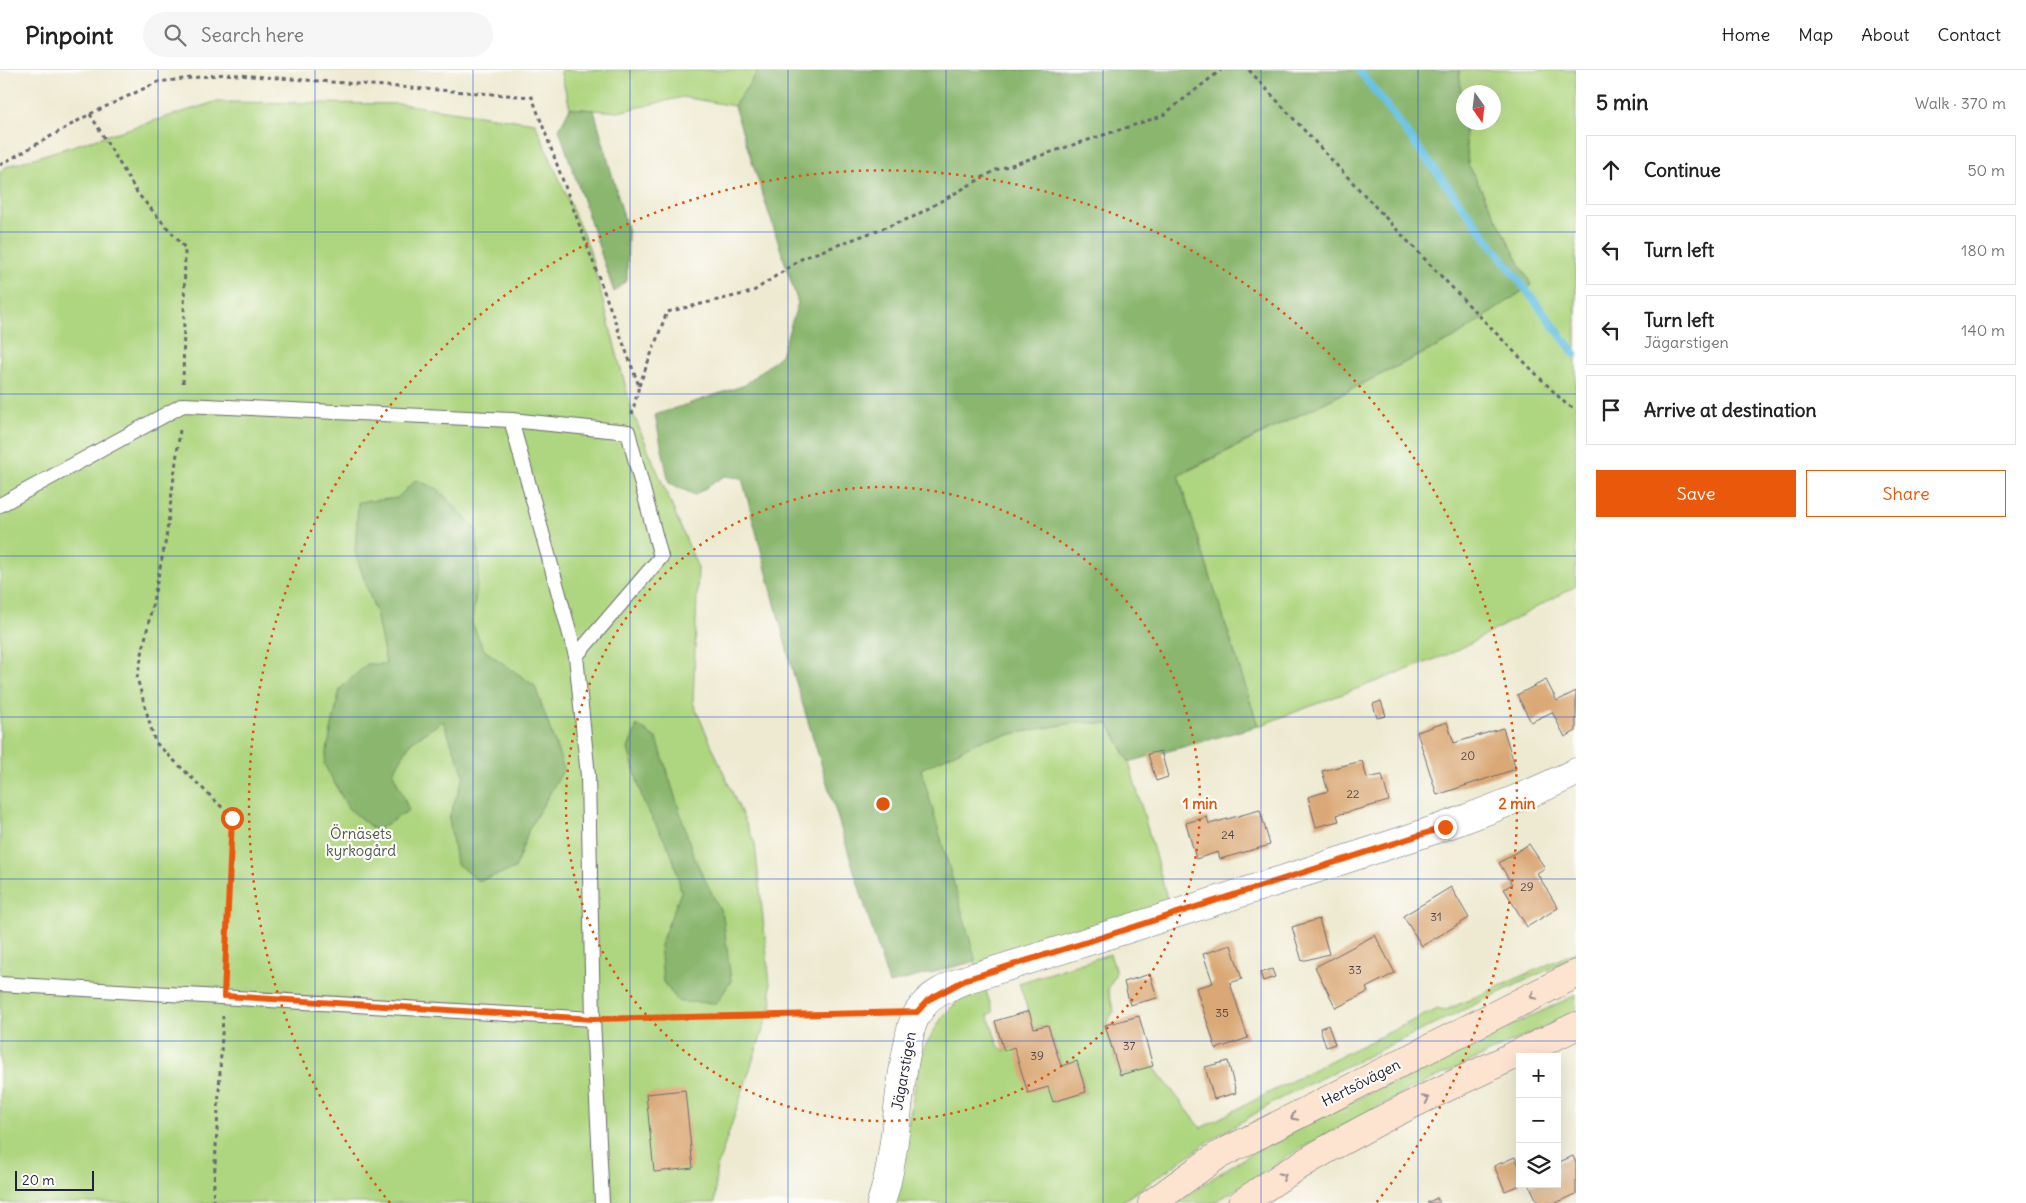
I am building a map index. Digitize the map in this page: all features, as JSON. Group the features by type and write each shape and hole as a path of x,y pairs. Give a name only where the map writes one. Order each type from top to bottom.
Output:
{"main road":[{"name":"Hertsövägen","path":"1152,1203 1217,1156 1576,974"},
{"path":"1242,1203 1324,1152 1384,1119 1576,1026"}],"street":[{"name":"Jägarstigen","path":"881,1203 890,1171 909,1035 913,1019 928,1000 967,979 1445,827 1576,772"}],"lane":[{"path":"0,505 183,405 511,420 628,432 661,557 576,656"},
{"path":"511,420 576,656 588,776 593,1019 602,1203"},
{"path":"0,984 593,1019"}],"path":[{"path":"628,432 639,386 667,312 752,292 804,258 913,217 996,170 1162,116 1221,70"},
{"path":"1250,70 1384,217 1475,313 1567,405 1576,409"},
{"path":"0,165 90,114 158,82 225,74 532,98 639,386"},
{"path":"90,114 138,194 185,248 183,405 166,539 137,678 155,742 232,818 213,1203"},
{"path":"593,1019 917,1012"}],"green space":[{"path":"560,70 759,70 734,106 683,97 618,112 570,108"},
{"path":"759,70 1459,70 1460,85 1456,85 1456,130 1465,130 1468,164 1531,285 1454,338 1178,475 1258,726 1129,762 1109,724 1078,722 984,739 921,769 976,961 889,984 794,676 742,478 724,476 695,495 669,483 655,415 745,385 781,355 798,303 734,106"},
{"path":"1459,70 1576,70 1576,586 1454,652 1258,726 1178,476 1454,338 1531,285 1468,164 1465,130 1501,130 1501,85 1460,85"},
{"name":"Örnäsets kyrkogård","path":"215,102 402,104 535,123 589,248 632,411 698,568 693,703 755,844 772,1003 716,1171 715,1203 0,1203 0,171 8,166"},
{"path":"570,108 594,110 628,232 627,280 614,292 559,129"},
{"path":"416,480 438,489 477,530 479,570 472,623 484,650 535,686 564,769 529,829 515,869 478,881 456,863 449,818 464,775 443,721 411,742 393,773 409,810 376,831 348,808 324,764 340,689 367,664 386,664 376,613 355,553 358,502 397,498"},
{"path":"1078,722 1109,724 1129,762 1172,916 979,975 920,769 984,739"},
{"path":"637,725 657,739 694,857 723,916 731,981 717,1003 679,1002 663,982 660,945 681,892 670,850 644,804 628,749"},
{"path":"1576,952 1576,956 1288,1094 1211,1140 1120,1203 893,1203 922,1051 943,1016 961,998 985,988 993,1012 988,1015 998,1045 1004,1051 1014,1047 1048,1087 1053,1102 1086,1092 1077,1061 1062,1066 1047,1025 1034,1028 1019,983 1110,954 1116,972 1108,990 1114,1011 1105,1025 1120,1075 1153,1066 1201,1128 1332,1060 1437,1009 1444,1011"},
{"path":"1576,995 1576,1012 1407,1091 1298,1150 1214,1203 1176,1203 1228,1168 1288,1132"}],"building":[{"path":"1546,680 1557,701 1576,691 1576,731 1565,737 1552,712 1531,722 1517,695"},
{"path":"1381,701 1386,716 1377,718 1373,704"},
{"path":"1447,722 1454,743 1503,728 1516,769 1437,795 1417,732"},
{"path":"1161,751 1168,777 1156,781 1148,754"},
{"path":"1362,761 1367,778 1382,775 1389,801 1337,815 1339,821 1316,827 1308,797 1328,791 1322,771"},
{"path":"1260,810 1270,845 1220,859 1218,852 1196,859 1186,823 1207,817 1209,824"},
{"path":"1529,844 1545,868 1537,873 1558,908 1527,927 1504,889 1512,884 1499,863"},
{"path":"1451,887 1469,918 1422,946 1403,916"},
{"path":"1319,919 1329,954 1302,961 1292,927"},
{"path":"1375,935 1395,973 1366,988 1368,992 1336,1008 1315,967"},
{"path":"1231,945 1242,979 1230,983 1248,1038 1216,1049 1196,988 1213,983 1203,954"},
{"path":"1272,969 1275,977 1263,981 1260,973"},
{"path":"1150,974 1157,998 1130,1005 1124,982"},
{"path":"1029,1011 1034,1028 1048,1025 1061,1066 1077,1061 1086,1092 1053,1102 1048,1087 1028,1093 1014,1047 1004,1051 995,1021"},
{"path":"1139,1016 1153,1066 1120,1075 1105,1025"},
{"path":"1328,1025 1335,1044 1326,1047 1320,1028"},
{"path":"1228,1061 1236,1093 1214,1099 1205,1067"},
{"path":"685,1090 693,1168 654,1172 646,1094"},
{"path":"1573,1156 1576,1163 1576,1194 1556,1203 1538,1203 1531,1188 1561,1188 1561,1161"},
{"path":"1515,1157 1516,1187 1505,1191 1494,1166"},
{"path":"1437,1198 1439,1203 1427,1203"}],"waterway":[{"path":"1359,70 1575,354"}],"route":[{"path":"232,818 224,996 593,1019 917,1012 928,1000 967,979 1445,827"}]}
